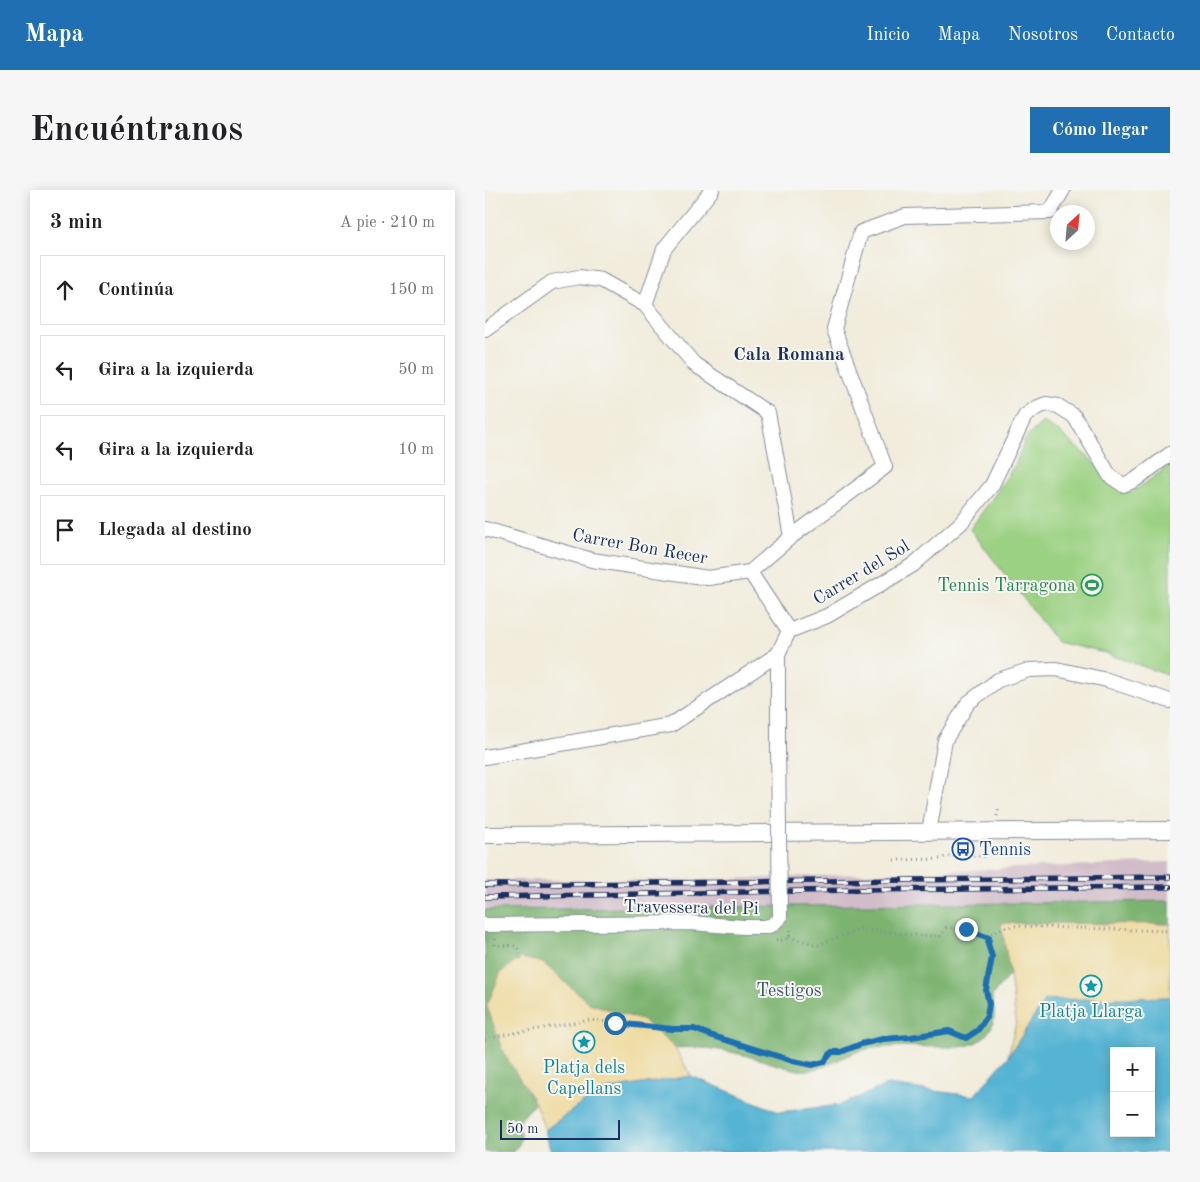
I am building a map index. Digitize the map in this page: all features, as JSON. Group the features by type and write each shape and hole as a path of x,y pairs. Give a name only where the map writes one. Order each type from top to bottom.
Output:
{"street":[{"path":"645,305 664,250 712,190"},
{"path":"485,757 671,726 778,654 789,631 750,572 791,537 885,468 834,330 861,232 905,216 1049,212 1063,190"},
{"path":"485,330 552,282 579,277 601,280 645,305 694,364 768,413 791,537"},
{"name":"Carrer del Sol","path":"789,631 827,616 913,566 961,523 992,485 1025,416 1036,408 1046,404 1058,406 1075,416 1110,476 1123,485 1135,480 1170,454"},
{"name":"Carrer Bon Recer","path":"485,530 592,560 708,578 750,572"},
{"name":"Travessera del Pi","path":"490,926 690,923 765,928 772,925 780,917 778,654"},
{"path":"929,832 945,740 968,702 998,680 1029,670 1056,669 1107,680 1170,701"},
{"path":"485,834 1170,830"}],"path":[{"path":"490,926 495,946 516,946 521,958"},
{"path":"485,1040 590,1020 673,1029 694,1029 765,1053 812,1065 824,1062 832,1052 841,1052 861,1044 883,1039 949,1031 966,1038 978,1030 987,1016 989,1004 986,990 992,957 988,944 989,938 990,934 1003,928 1013,926 1170,931"},
{"path":"789,937 818,945 860,929 940,936 946,928 966,929 989,938"}],"shaded area":[{"path":"1170,862 1170,901 485,910 485,880 708,880"}],"green space":[{"name":"Tennis Tarragona","path":"1043,422 1058,431 1130,494 1170,465 1170,676 1105,653 1057,642 970,529 1016,463 1025,439"},
{"name":"Testigos","path":"1170,901 1170,924 1002,923 1010,974 992,996 994,1019 991,1028 978,1042 962,1047 867,1049 816,1069 798,1070 723,1051 704,1048 675,1048 644,1021 589,1003 566,984 487,1006 503,1052 535,1103 521,1119 519,1127 521,1135 519,1144 514,1152 485,1152 485,910"}],"sand":[{"name":"Platja Llarga","path":"1001,923 1170,924 1170,997 1045,1000 1008,1057 1016,1022"},
{"name":"Platja dels Capellans","path":"521,958 543,963 589,1003 644,1021 675,1048 691,1076 599,1091 545,1130 535,1103 503,1052 487,1006 501,972"}],"water":[{"path":"1170,997 1170,1152 551,1152 545,1130 599,1091 691,1076 779,1112 840,1105 887,1085 974,1096 1008,1057 1045,1000"}],"railway":[{"path":"485,885 1170,877"},
{"path":"485,897 855,890 1170,887"}],"place":[{"name":"Tennis Tarragona","path":"1092,585"},
{"name":"Tennis","path":"963,849"},
{"name":"Platja Llarga","path":"1091,986"},
{"name":"Platja dels Capellans","path":"584,1042"}],"district":[{"name":"Cala Romana","path":"789,353"}],"route":[{"path":"615,1023 673,1029 694,1029 765,1053 812,1065 824,1062 832,1052 841,1052 861,1044 883,1039 949,1031 966,1038 978,1030 987,1016 989,1004 986,990 992,957 988,944 989,938 966,929"}]}
